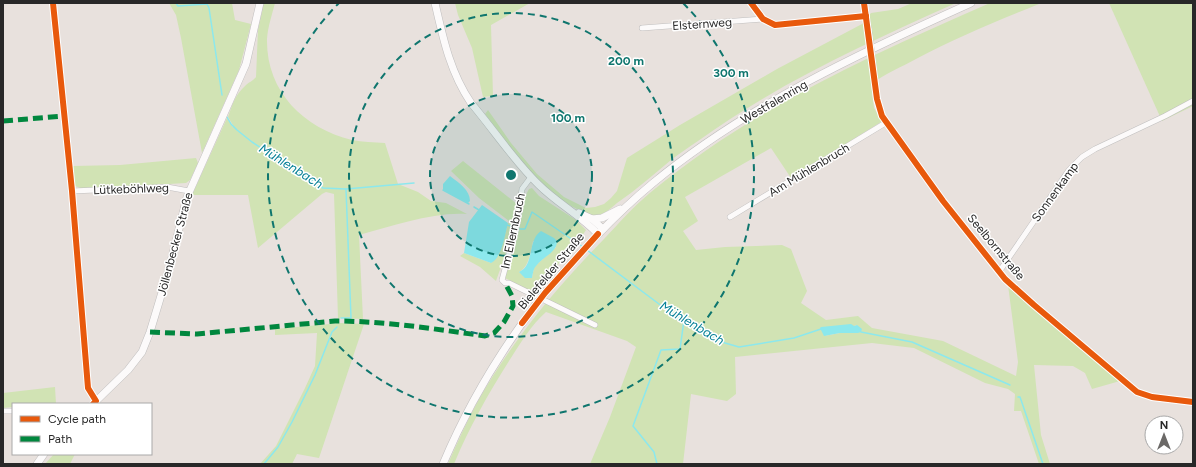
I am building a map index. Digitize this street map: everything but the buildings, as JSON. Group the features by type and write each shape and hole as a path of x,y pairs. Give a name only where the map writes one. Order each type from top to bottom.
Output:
{"main road":[{"name":"Jöllenbecker Straße","path":"94,403 128,370 142,352 150,332 169,269 189,191 246,64 260,3"},
{"name":"Bielefelder Straße","path":"435,3 445,48 455,75 463,90 531,177 550,195 601,231"},
{"name":"Westfalenring","path":"601,231 624,208 654,182 691,154 770,103 854,58 971,3"},
{"name":"Bielefelder Straße","path":"568,208 592,219 601,231"},
{"path":"592,219 602,218 624,208"},
{"name":"Bielefelder Straße","path":"443,464 483,383 503,351 545,292 601,231"},
{"path":"37,464 43,455"}],"street":[{"path":"751,3 763,20"},
{"name":"Seelbornstraße","path":"864,3 879,109 943,201 1005,279 1137,392 1152,397 1193,402"},
{"name":"Elsternweg","path":"642,28 763,20 775,25 866,16"},
{"name":"Sonnenkamp","path":"1000,272 1069,170 1082,157 1095,149 1193,102"},
{"name":"Am Mühlenbruch","path":"730,218 887,122"},
{"name":"Im Ellernbruch","path":"531,177 522,189 517,224 502,280 504,283 509,283 595,325"},
{"name":"Lütkeböhlweg","path":"72,191 167,186 189,191"}],"green space":[{"path":"169,3 232,3 235,20 251,24 239,70 202,153 176,15"},
{"path":"264,3 275,3 267,39 268,58 273,75 281,91 291,104 303,116 334,134 356,141 385,143 398,184 418,192 431,201 446,203 467,214 426,217 359,235 363,319 338,318 334,194 326,192 322,194 258,248 248,195 192,195 227,118 234,127 228,117 239,92 256,77 258,30"},
{"path":"455,3 530,3 491,25 493,96 483,97 472,48 458,15"},
{"path":"912,3 956,3 889,33 791,82 728,120 681,152 605,213 596,216 579,210 564,202 538,180 485,114 488,110 511,143 537,174 564,197 586,208 595,207 604,204 617,191 627,158 680,125 777,69 862,24 871,13 898,9"},
{"path":"990,3 1046,3 1039,4 961,37 931,51 871,84 874,108 881,119 881,122 791,178 771,148 685,197 698,221 683,231 696,250 725,247 782,245 791,249 807,291 801,303 826,320 858,316 872,328 943,341 1016,376 1018,362 1008,285 1120,381 1092,389 1085,373 1073,366 1034,365 1041,435 1050,464 1039,464 1021,411 1014,411 1015,394 1008,389 985,383 914,348 872,343 735,357 736,394 727,401 691,394 683,464 590,464 610,417 636,347 627,341 546,312 526,335 501,373 472,424 454,464 448,464 478,401 505,357 520,336 552,296 586,258 645,197 689,162 771,109 857,64","holes":["857,325 858,333 840,333 824,336"]},
{"path":"1109,3 1193,3 1193,106 1162,121"},
{"path":"196,158 198,163 190,180 186,183 83,189 75,186 72,176 73,166 120,165"},
{"path":"463,161 517,204 513,231 496,281 480,267 460,256 464,253 491,263 501,249 508,223 513,224 479,198 451,171"},
{"path":"532,188 539,196 576,220 586,230 535,291 532,292 505,278 517,238 524,201 529,189","holes":["533,241 556,247 534,267 532,278 519,272 527,263"]},
{"path":"341,323 364,324 319,458 297,454 292,464 260,464 276,446 315,366 317,333 275,335 275,329"},
{"path":"55,387 56,403 12,403 12,407 3,408 3,393"},
{"path":"53,455 74,455 70,464 45,464"}],"water":[{"path":"450,176 468,193 470,201 468,203 443,190 443,184"},
{"path":"482,205 508,223 498,256 491,263 464,253 469,222"},
{"path":"541,231 557,241 555,249 535,267 532,278 525,278 519,272 524,269 527,264 534,240"},
{"path":"851,324 854,326 857,325 862,329 861,332 840,333 824,336 820,328 821,327"}],"waterway":[{"name":"Mühlenbach","path":"176,3 178,6 207,4 209,8 222,95"},
{"name":"Mühlenbach","path":"227,117 231,124 252,142 323,188 346,189 414,183"},
{"path":"341,318 351,318 346,189"},
{"name":"Mühlenbach","path":"443,190 469,204"},
{"name":"Mühlenbach","path":"474,207 479,210"},
{"name":"Mühlenbach","path":"520,229 525,229 532,212 583,247"},
{"name":"Mühlenbach","path":"507,225 513,227"},
{"name":"Mühlenbach","path":"587,250 675,316 725,343 739,347 794,338 821,329"},
{"path":"657,464 654,452 633,426 661,350 680,349 684,320"},
{"path":"264,464 278,447 292,422 315,375 332,332 337,327"},
{"name":"Mühlenbach","path":"861,332 912,342 1010,385"},
{"name":"Mühlenbach","path":"1018,397 1020,397 1043,464"}],"marked path":[{"path":"3,121 64,116"},
{"path":"150,332 197,334 335,321 354,321 429,328 485,336 494,333 504,322 513,306 512,296 505,283"}],"cycle path":[{"path":"53,3 72,191 88,388 96,401 94,403"},
{"path":"751,3 763,19 775,25 866,16"},
{"path":"864,3 877,99 882,116 943,201 1005,279 1137,392 1152,397 1193,402"},
{"path":"522,323 545,293 598,234"}]}
